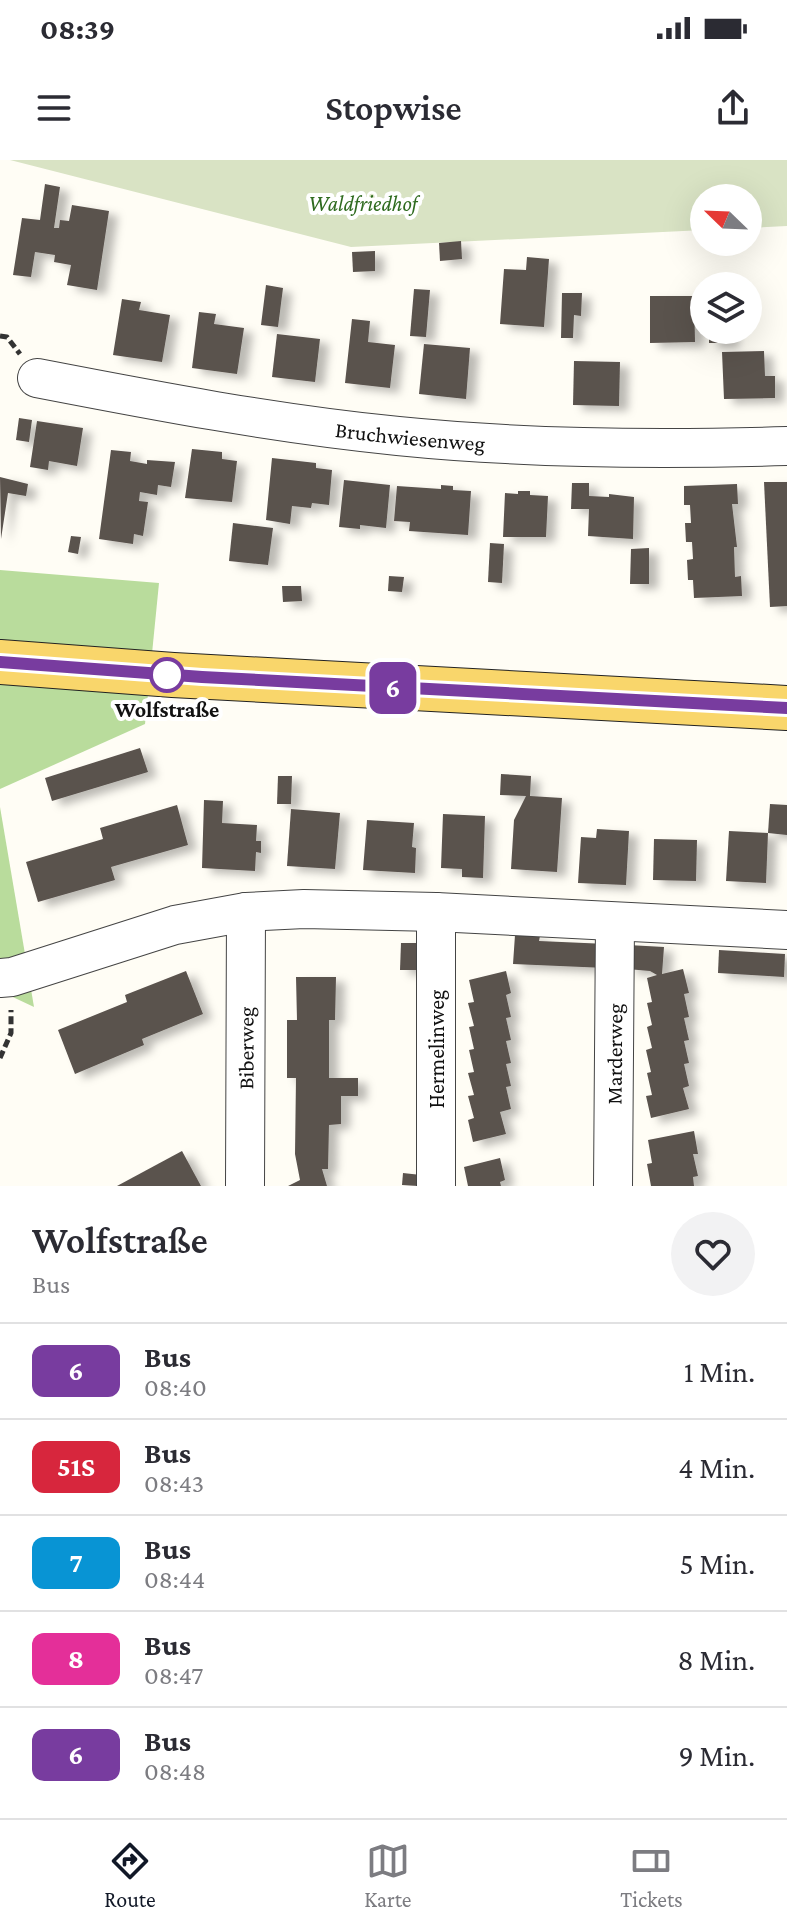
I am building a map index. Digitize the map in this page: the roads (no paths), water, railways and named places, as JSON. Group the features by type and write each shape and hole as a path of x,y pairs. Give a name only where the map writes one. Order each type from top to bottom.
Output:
{"main road":[{"path":"0,662 188,676 787,708"}],"street":[{"name":"Bruchwiesenweg","path":"37,378 250,416 398,436 559,447 667,449 787,446"},
{"path":"6,977 175,925 246,912 304,909 436,912 787,930"},
{"name":"Biberweg","path":"245,1186 246,912"},
{"name":"Hermelinweg","path":"436,912 436,1186"},
{"name":"Marderweg","path":"613,1186 615,922"}],"place":[{"name":"Wolfstraße","path":"167,675"}],"park label":[{"name":"Waldfriedhof","path":"363,203"}]}
